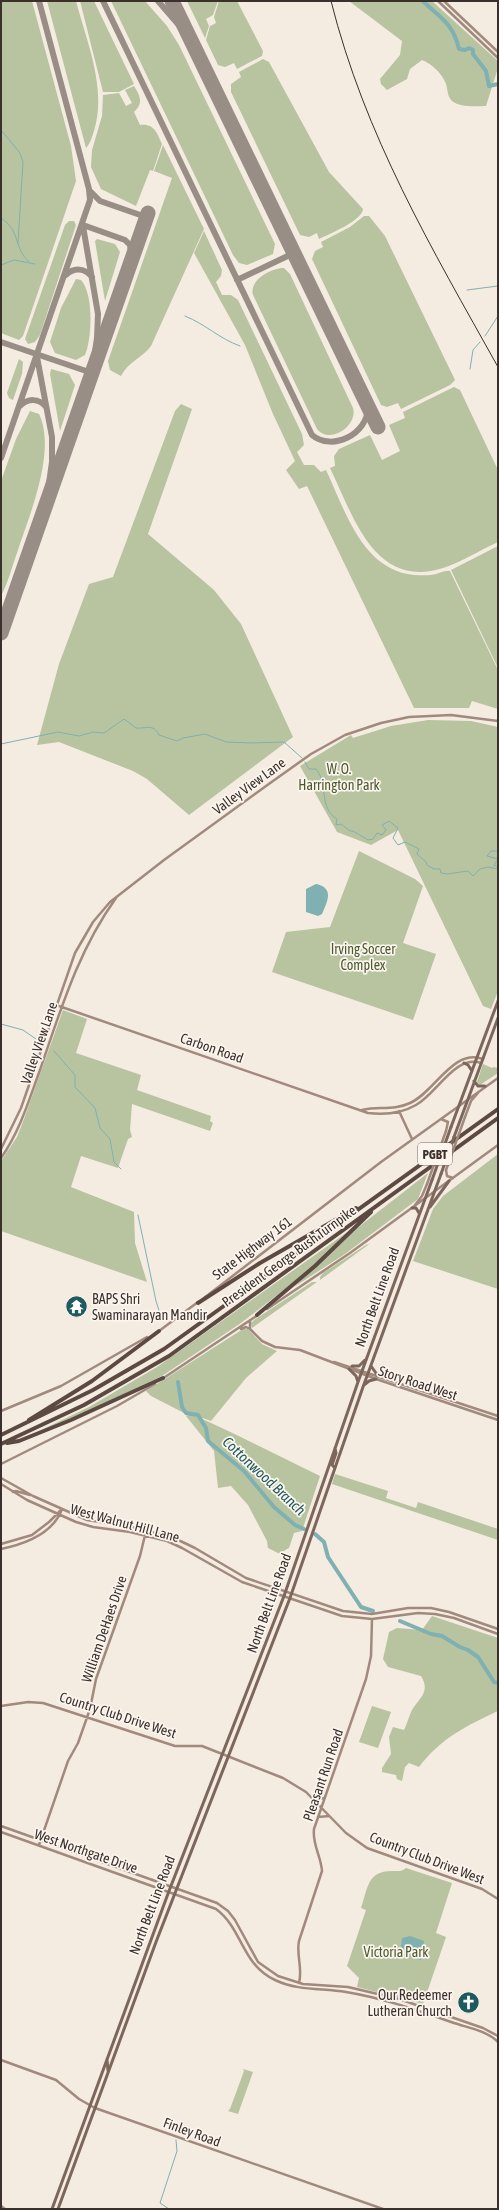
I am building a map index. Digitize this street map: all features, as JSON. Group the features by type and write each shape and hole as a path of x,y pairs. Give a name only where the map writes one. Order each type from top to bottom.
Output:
{"highway":[{"name":"President George Bush Turnpike","path":"1,1435 19,1428 103,1385 164,1349 498,1109"},
{"name":"President George Bush Turnpike","path":"1,1444 84,1405 156,1365 498,1118"},
{"path":"198,1302 260,1263 372,1199"},
{"path":"257,1315 315,1266 380,1203"},
{"path":"19,1428 92,1381 159,1331"},
{"path":"1,1444 19,1441 71,1420 163,1378"}],"main road":[{"path":"438,1 498,58"},
{"path":"444,1 498,52"},
{"name":"Valley View Lane","path":"1,1149 15,1121 70,965 82,940 100,913 119,894 300,762 345,735 381,723 422,715 463,716 498,721"},
{"name":"Valley View Lane","path":"1,1158 21,1123 62,1007 87,943 119,894"},
{"name":"North Belt Line Road","path":"52,2209 170,1886 286,1591 367,1356 498,1000"},
{"name":"Carbon Road","path":"56,1005 361,1110 377,1114 416,1105 435,1090 464,1063"},
{"name":"North Belt Line Road","path":"58,2209 174,1893 292,1593 367,1374 498,1018"},
{"name":"Carbon Road","path":"398,1110 415,1100 432,1087 459,1061 468,1056 477,1057"},
{"path":"477,1057 483,1059"},
{"path":"464,1063 476,1061 481,1063"},
{"path":"464,1063 470,1067 472,1072"},
{"name":"State Highway 161","path":"2,1411 61,1386 159,1331 412,1139 498,1078"},
{"path":"474,1082 478,1086 485,1086"},
{"path":"432,1087 435,1090"},
{"path":"453,1178 447,1176 446,1170 472,1100 479,1091"},
{"path":"398,1110 412,1139"},
{"path":"413,1207 422,1196 446,1130 448,1122 440,1119"},
{"path":"1,1464 117,1406 163,1378 228,1336 350,1253 498,1145"},
{"path":"426,1214 449,1181"},
{"path":"413,1207 417,1209 420,1214"},
{"path":"404,1256 410,1258"},
{"path":"228,1336 243,1328 250,1329 250,1320"},
{"name":"Story Road West","path":"250,1329 256,1336 270,1346 300,1350 367,1374 498,1416"},
{"path":"358,1383 356,1376 350,1368 362,1363 367,1356"},
{"path":"363,1387 369,1381 377,1377 373,1372 371,1364"},
{"name":"Story Road West","path":"377,1377 498,1420"},
{"path":"334,1467 332,1465 336,1453 335,1448"},
{"name":"West Walnut Hill Lane","path":"1,1478 33,1496 91,1521 146,1531 184,1542 245,1577 331,1607 366,1615 408,1608 437,1609 498,1629"},
{"name":"West Walnut Hill Lane","path":"1,1484 13,1492 59,1514 93,1527 145,1536 175,1544 237,1580 329,1612 350,1618 372,1619 403,1614 428,1613 444,1615 498,1634"},
{"path":"13,1492 16,1490 33,1496"},
{"path":"48,1528 62,1509"},
{"path":"1,1544 32,1535 59,1514"},
{"path":"1,1549 33,1539 59,1519 68,1518"},
{"name":"William DeHaes Drive","path":"39,1845 68,1761 78,1743 88,1716 96,1679 140,1556 146,1531"},
{"path":"304,1538 310,1540"},
{"path":"329,1612 331,1607"},
{"path":"408,1608 408,1614"},
{"path":"402,1609 403,1614"},
{"name":"Pleasant Run Road","path":"299,1983 301,1969 298,1952 299,1941 322,1871 322,1863 313,1839 321,1808 368,1674 372,1656 372,1619"},
{"path":"263,1651 269,1653"},
{"path":"247,1691 253,1693"},
{"name":"Country Club Drive West","path":"1,1706 28,1702 44,1702 175,1746 198,1745 223,1754 283,1778 306,1792 351,1837 372,1851 482,1889 498,1899"},
{"path":"208,1792 213,1794"},
{"path":"314,1800 325,1798"},
{"path":"318,1817 330,1817"},
{"path":"196,1822 201,1825"},
{"name":"West Northgate Drive","path":"1,1826 211,1900 223,1907 231,1915 258,1962 278,1976 299,1983 348,1987 399,1999 482,2027 498,2036"},
{"name":"West Northgate Drive","path":"1,1832 169,1890 209,1906 222,1913 250,1960 265,1974 277,1981 298,1987 346,1992 399,2004 480,2032 498,2042"},
{"path":"76,1858 78,1853"},
{"path":"102,1867 104,1862"},
{"path":"122,1874 124,1869"},
{"path":"209,1906 211,1900"},
{"path":"226,1919 231,1915"},
{"path":"238,1938 243,1935"},
{"path":"150,1940 156,1942"},
{"path":"265,1974 268,1970"},
{"path":"136,1980 141,1982"},
{"path":"480,2032 482,2027"},
{"path":"110,2050 116,2051"},
{"path":"107,2059 109,2071"},
{"name":"Finley Road","path":"1,2060 56,2080 79,2099 95,2108 383,2209"},
{"path":"65,2173 70,2175"},
{"path":"55,2201 60,2203"},
{"path":"1,2206 5,2209"}],"green space":[{"path":"1,1 32,1 71,146 76,181 23,336 19,340 1,333"},
{"path":"47,1 76,1 90,49 97,82 98,98 94,131 86,148"},
{"path":"80,1 94,1 134,84 119,92 103,92"},
{"path":"111,1 145,1 167,26 179,45 275,244 273,254 247,265 239,263 233,255"},
{"path":"187,1 218,1 213,15 206,19 209,26 205,38"},
{"path":"219,1 237,1 263,51 262,56 237,69 234,63 225,67 218,65 206,40 210,26 216,23 214,17"},
{"path":"349,1 432,1 498,61 498,68 486,106 464,106 452,101 449,97 446,84 442,76 433,66 422,60 410,69 407,79 387,90 381,84 380,79 400,55 402,41"},
{"path":"263,59 269,62 329,172 363,209 357,218 319,239 317,233 309,237 300,235 231,92 231,84 241,77 239,72"},
{"path":"134,86 138,93 140,102 139,106 134,112 140,125 152,127 157,133 162,144 153,171 150,170 136,206 101,189 91,167 92,150 102,116 103,95 119,93 126,106 132,103 125,90"},
{"path":"163,145 204,229 151,346 144,354 127,367 121,376 110,370 108,361 172,178 154,171"},
{"path":"364,216 369,216 385,236 455,380 450,385 401,409 398,403 387,407 381,405 312,259 315,251 323,247 321,242 350,227"},
{"path":"69,221 74,221 76,225 40,335 35,342 28,344 25,339 65,225"},
{"path":"204,231 222,270 221,276 216,282 222,295 231,295 238,300 302,434 304,445 297,452 304,465 314,465 321,472 326,470 340,503 358,536 368,550 381,562 396,571 414,575 431,575 444,571 450,571 498,670 498,709 472,701 469,708 414,708 307,486 299,489 286,470 295,461 273,414 245,345 194,253"},
{"path":"97,239 115,244 120,252 105,301 95,241"},
{"path":"284,268 290,274 353,408 353,415 347,427 335,434 329,435 322,433 317,429 253,295 254,284 262,276 273,270"},
{"path":"76,279 81,280 88,295 90,306 90,328 85,355 76,360 55,353 50,342 61,308"},
{"path":"19,359 23,362 22,374 13,400 9,398 7,393"},
{"path":"51,369 69,374 75,385 60,431 50,374"},
{"path":"454,387 460,390 498,470 498,542 457,563 443,568 419,572 399,568 383,558 369,544 348,507 330,468 335,466 334,456 339,449 370,435 382,460 400,451 389,425 405,418 403,412"},
{"path":"181,404 192,409 148,534 214,590 241,624 293,737 189,815 147,779 133,771 59,742 37,745 59,664 89,584 113,577 175,411"},
{"path":"30,411 39,414 44,429 45,446 43,464 34,503 8,580 1,596 1,481 16,439"},
{"path":"498,546 498,668 451,570"},
{"name":"W. O. Harrington Park","path":"428,720 471,721 498,727 498,991 491,1009 483,1006 398,830 371,845 337,832 300,766 351,735 353,738 391,726"},
{"name":"Irving Soccer Complex","path":"359,851 415,879 423,886 403,943 436,954 413,1020 272,972 286,932 330,927"},
{"path":"63,1010 87,1019 76,1053 141,1075 137,1090 211,1116 210,1121 213,1123 210,1131 132,1104 130,1130 132,1137 128,1139 118,1168 81,1156 71,1187 134,1212 135,1243 147,1282 1,1231 1,1161 17,1137"},
{"path":"483,1064 492,1068 498,1068 498,1073 480,1085 477,1082"},
{"path":"498,1154 498,1289 413,1261 433,1209 443,1196"},
{"path":"428,1173 418,1199 345,1254 294,1287 356,1229"},
{"path":"353,1228 307,1272 241,1323 162,1376 93,1409 37,1432 89,1407 157,1367"},
{"path":"370,1244 320,1280 323,1273 366,1245"},
{"path":"312,1282 317,1282 252,1328 251,1323 254,1320"},
{"path":"243,1329 248,1329 262,1344 277,1351 246,1378 211,1421 191,1414 320,1476 302,1531 294,1533 289,1548 282,1552 282,1555 268,1548 267,1541 248,1505 231,1486 218,1488 214,1451 186,1416 190,1414 186,1414 151,1396 146,1391"},
{"path":"335,1474 388,1491 386,1498 416,1508 418,1502 498,1529 498,1540 332,1484"},
{"path":"432,1616 498,1638 498,1711 475,1722 445,1740 419,1767 409,1763 405,1767 402,1781 397,1779 396,1775 382,1772 382,1768 391,1754 389,1737 393,1727 404,1730 412,1710 423,1694 425,1686 421,1676 388,1667 383,1659 389,1632 397,1628 422,1630"},
{"path":"372,1706 391,1712 378,1748 359,1742"},
{"name":"Victoria Park","path":"406,1868 452,1883 436,1933 446,1937 423,2004 357,1987 359,1978 347,1966 366,1910 361,1908 367,1888 373,1877 384,1872 401,1871"},
{"path":"243,2069 253,2072 238,2114 228,2111 244,2071"}],"water":[{"path":"316,884 325,888 328,895 322,914 318,916 306,912 306,889"},
{"path":"410,1936 424,1941 421,1960 409,1957 410,1955 401,1947 402,1938"}],"waterway":[{"path":"423,1 450,27 459,49 465,50 469,48 473,50 473,54 486,71 489,86 498,84"},
{"path":"1,130 20,153 23,162 18,243"},
{"path":"1,218 12,228 21,251 29,262"},
{"path":"1,265 14,260 35,264"},
{"path":"467,290 498,286"},
{"path":"185,316 240,346"},
{"path":"485,336 498,316"},
{"path":"470,369 473,350 480,342"},
{"path":"1,744 58,732 79,736 93,732 104,733 124,719 136,728 149,727 157,731 159,735 177,741 183,738 205,734 226,742 284,742 302,758"},
{"path":"305,762 309,769 316,769 320,775 325,802 331,814 337,819 336,825 341,824 350,831 353,831 368,840 373,839 377,833 382,835 386,830 382,825 389,821 398,828 393,838 398,845 405,842 419,849 417,854 426,862 427,865 434,869 440,869 441,873 447,874 468,871 473,876 480,869 488,867 498,869"},
{"path":"498,851 491,851 487,856 498,859 494,865 498,867"},
{"name":"Cottonwood Branch","path":"1,1024 23,1030 36,1039"},
{"name":"Cottonwood Branch","path":"54,1051 75,1075 75,1087 95,1108 100,1128 110,1139 114,1162 121,1169"},
{"name":"Cottonwood Branch","path":"138,1215 156,1301 162,1320"},
{"name":"Cottonwood Branch","path":"178,1382 182,1407 186,1413 198,1415 206,1428 208,1441 244,1471 274,1507 295,1525 304,1529"},
{"name":"Cottonwood Branch","path":"315,1534 324,1542 328,1557 361,1607 373,1611"},
{"name":"Cottonwood Branch","path":"400,1621 431,1634 442,1636 468,1650 478,1657 494,1682 498,1683"},
{"path":"169,2209 160,2203 177,2151 176,2140"}],"taxiway":[{"path":"1,458 90,200 89,189 39,1"},
{"path":"103,1 312,435 320,440 329,442 348,438 362,425 366,417 368,407"},
{"path":"158,1 191,39"},
{"path":"91,192 100,201 146,217"},
{"path":"83,225 125,240 130,245 132,258"},
{"path":"83,226 98,314 97,338 92,372"},
{"path":"237,280 294,253"},
{"path":"66,275 72,271 83,270 92,277"},
{"path":"1,342 92,373"},
{"path":"37,357 52,437 52,462 46,505"},
{"path":"20,406 23,403 33,400 40,402 46,407"},
{"path":"1,620 14,595"}],"runway":[{"path":"172,1 378,427"},
{"path":"1,633 148,213"}],"tram line":[{"path":"331,1 345,51 381,144 402,190 448,278 498,367"}],"place":[{"name":"BAPS Shri Swaminarayan Mandir","path":"77,1307"},
{"name":"Our Redeemer Lutheran Church","path":"468,2003"}]}
